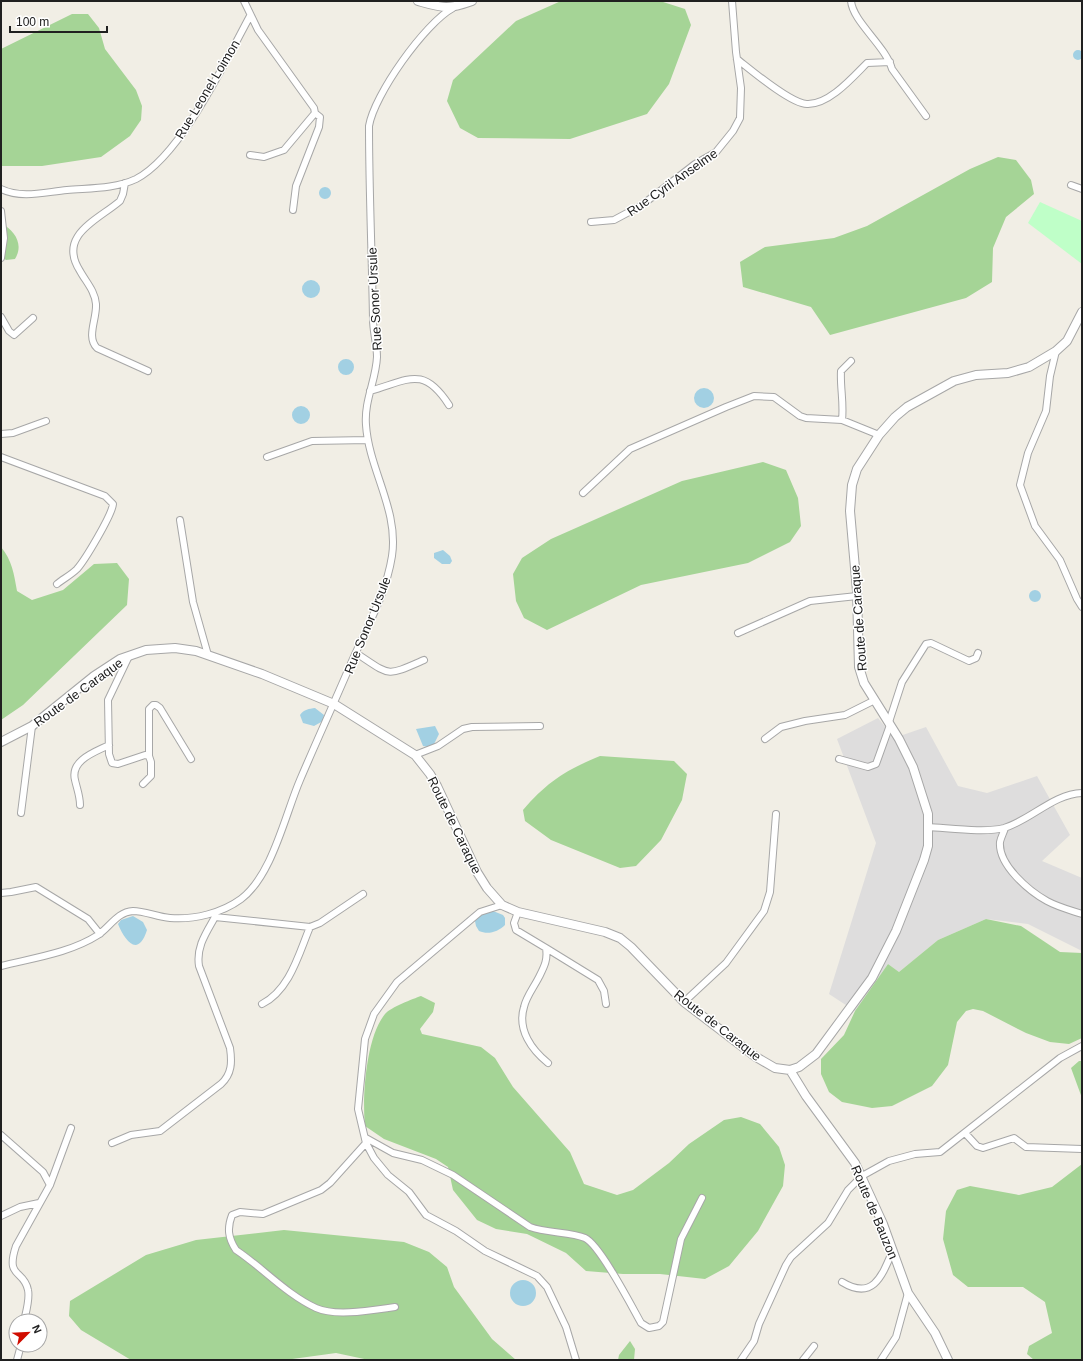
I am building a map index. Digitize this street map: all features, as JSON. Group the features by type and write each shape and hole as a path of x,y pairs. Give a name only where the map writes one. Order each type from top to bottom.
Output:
{"street":[{"path":"244,1 258,30 314,108 315,113 320,117 319,127 296,186 293,210"},
{"path":"418,1 443,8 453,8 472,1"},
{"name":"Rue Cyril Anselme","path":"591,222 614,220 632,211 658,194 695,164 716,152 723,145 737,124 741,112 741,88 732,1"},
{"path":"851,1 858,17 878,42 890,62 892,69 926,116"},
{"name":"Rue Sonor Ursule","path":"1,966 82,943 100,934 113,920 124,913 132,911 170,918 214,915 253,889 263,874 299,782 381,598 392,552 390,518 368,440 366,415 377,360 373,324 369,185 370,116 377,100 406,55 444,13 453,8"},
{"name":"Rue Leonel Loimon","path":"1,189 22,195 37,194 110,186 125,183 137,178 154,166 183,133 250,16"},
{"path":"737,59 787,96 797,102 808,104 818,102 837,92 867,63 890,62"},
{"path":"250,155 264,157 284,150 315,113"},
{"path":"125,183 120,201 79,233 74,243 74,251 79,270 94,296 95,319 91,340 93,345 96,348 148,372"},
{"path":"1071,185 1082,189"},
{"path":"1,211 4,238 1,258"},
{"path":"1,317 9,331 14,335 33,318"},
{"name":"Route de Caraque","path":"1,742 32,726 94,676 130,655 160,648 175,648 208,655 262,674 334,704 415,755 430,774 437,786 477,872 487,888 502,905 518,912 594,929 620,938 631,947 684,1002 756,1057 775,1068 790,1070 799,1067 816,1054 872,978 896,931 928,846 927,808 913,767 864,683 860,666 857,596 850,511 852,485 857,469 879,435 895,417 907,407 943,386 966,378 1008,373 1029,367 1056,351 1071,335 1081,317"},
{"path":"1056,351 1050,376 1046,411 1028,453 1020,485 1035,526 1060,560 1077,599 1082,606"},
{"path":"842,420 843,400 840,383 841,370 851,361"},
{"path":"370,391 409,380 423,378 435,386 450,405"},
{"path":"583,493 630,449 680,426 754,396 774,397 800,416 806,418 842,420 879,435"},
{"path":"1,434 13,434 46,421"},
{"path":"267,456 312,441 368,440"},
{"path":"1,457 105,496 113,504 110,514 82,562 76,569 57,584"},
{"path":"180,520 193,602 208,655"},
{"path":"738,632 810,601 857,596"},
{"path":"839,759 868,767 876,764 902,682 926,644 931,643 969,661 976,658 978,653"},
{"path":"356,653 383,671 390,673 397,672 424,660"},
{"path":"130,655 108,700 110,760 112,763 118,764 145,755 149,756"},
{"path":"765,739 781,727 805,721 845,715 875,700"},
{"path":"144,784 151,776 151,762 149,756 149,709 153,705 160,708 191,759"},
{"path":"21,813 32,726"},
{"path":"415,755 441,744 463,729 472,727 540,726"},
{"path":"80,805 79,794 74,779 76,767 87,755 109,745"},
{"path":"928,827 991,830 1005,828 1060,799 1082,793"},
{"path":"684,1002 726,963 764,911 770,892 776,814"},
{"path":"1005,828 1000,841 1000,850 1005,861 1015,875 1046,900 1082,914"},
{"path":"1,892 11,892 36,887 88,919 100,934"},
{"path":"112,1143 131,1135 160,1131 221,1084 226,1079 230,1071 232,1060 230,1048 199,966 197,954 214,915 310,926 320,923 363,894"},
{"path":"502,905 480,912 426,957 397,982 374,1014 365,1039 358,1109 366,1140 374,1158 388,1175 409,1192 426,1215 456,1231 485,1251 537,1276 547,1288 566,1328 576,1360"},
{"path":"518,912 514,923 516,930 598,980 604,991 606,1004"},
{"path":"262,1004 272,997 289,975 310,926"},
{"path":"546,948 547,960 524,1006 522,1014 524,1029 533,1049 548,1063"},
{"path":"741,1360 754,1341 759,1324 788,1261 828,1223 848,1190 862,1176 889,1161 915,1154 940,1152 1060,1058 1082,1046"},
{"name":"Route de Bauzon","path":"790,1070 806,1096 848,1152 862,1176 893,1250 908,1293 935,1332 948,1360"},
{"path":"25,1313 28,1291 26,1283 12,1267 12,1257 16,1246 50,1185 71,1128"},
{"path":"964,1133 977,1146 983,1148 1014,1138 1026,1147 1082,1149"},
{"path":"1,1135 43,1172 50,1185"},
{"path":"366,1140 393,1153 422,1160 453,1175 530,1227 538,1230 585,1238 599,1252 641,1323 650,1328 659,1326 663,1322 681,1239 702,1198"},
{"path":"366,1140 330,1183 321,1190 263,1214 240,1212 232,1214 228,1231 230,1242 236,1250 254,1262 293,1294 317,1309 338,1312 395,1307"},
{"path":"1,1216 20,1207 39,1203"},
{"path":"842,1282 853,1289 868,1288 876,1282 884,1270 893,1250"},
{"path":"882,1360 896,1336 908,1293"},
{"path":"803,1360 814,1346"}],"shaded area":[{"path":"878,718 894,738 926,727 958,786 987,793 1037,776 1070,835 1042,861 1082,878 1082,951 1028,924 986,919 938,940 899,972 888,964 855,1011 829,994 876,843 837,739"}],"green space":[{"path":"561,1 660,1 685,9 691,25 669,84 647,114 570,139 478,138 460,128 447,101 453,80 516,21"},
{"path":"72,14 88,14 99,28 105,49 136,90 142,106 141,120 130,136 101,157 42,166 1,166 1,49"},
{"path":"998,157 1016,160 1031,180 1034,194 1006,217 993,248 992,282 966,298 830,335 811,307 743,287 740,262 765,247 834,238 867,226 970,169"},
{"path":"1040,202 1082,221 1082,264 1028,223"},
{"path":"1,223 6,226 17,238 19,248 15,259 6,260 1,256"},
{"path":"763,462 786,470 798,498 801,526 790,542 748,563 641,585 547,630 524,618 516,601 513,574 522,558 551,539 682,481"},
{"path":"1,547 8,557 14,573 17,591 32,600 63,590 94,564 117,563 129,579 127,605 23,705 1,720"},
{"path":"600,756 674,761 687,774 682,800 661,840 636,866 620,868 551,840 525,821 523,810 549,784 577,766"},
{"path":"986,919 1021,926 1060,952 1082,953 1082,1038 1069,1044 1050,1042 1026,1033 983,1011 973,1009 966,1011 957,1022 948,1065 932,1086 892,1106 872,1108 842,1102 829,1092 821,1074 821,1059 844,1035 855,1011 888,964 899,972 938,940"},
{"path":"421,996 435,1003 433,1012 420,1029 422,1034 481,1047 495,1058 513,1087 570,1152 584,1184 617,1195 633,1190 669,1163 689,1144 724,1120 741,1117 760,1124 779,1147 785,1165 783,1186 758,1231 729,1266 705,1279 660,1274 623,1274 586,1271 566,1253 527,1234 496,1229 477,1220 453,1190 448,1167 436,1159 384,1139 365,1126 365,1084 373,1037 379,1024 388,1011"},
{"path":"1079,1061 1082,1061 1082,1098 1071,1068"},
{"path":"1082,1164 1082,1360 1034,1360 1027,1354 1029,1346 1052,1333 1045,1302 1023,1287 968,1287 953,1275 943,1239 946,1211 957,1190 970,1186 1019,1195 1052,1187"},
{"path":"284,1230 404,1242 429,1252 447,1267 454,1287 492,1339 516,1360 369,1360 336,1353 285,1360 131,1360 81,1330 69,1316 70,1301 146,1255 196,1240"},
{"path":"630,1341 635,1349 634,1360 618,1360 619,1355"}],"water":[{"path":"1076,50 1080,50 1082,51 1082,59 1076,60 1073,57 1073,53"},
{"path":"327,187 330,188 330,198 323,199 320,198 319,191 320,188"},
{"path":"311,280 317,283 320,289 317,295 311,298 305,295 302,289 305,283"},
{"path":"346,359 352,361 354,367 352,373 346,375 340,373 338,367 340,361"},
{"path":"704,388 711,391 714,398 711,405 704,408 697,405 694,398 697,391"},
{"path":"301,406 307,409 310,415 307,421 301,424 295,421 292,415 295,409"},
{"path":"443,550 450,556 452,561 450,564 442,564 434,558 434,553"},
{"path":"1033,590 1037,590 1041,596 1037,602 1033,602 1029,598 1029,594"},
{"path":"315,708 324,715 323,721 314,726 303,723 300,715 307,710"},
{"path":"435,726 439,734 434,744 428,747 423,746 416,729"},
{"path":"493,911 503,915 505,918 505,925 493,932 486,933 479,931 475,921 481,915"},
{"path":"133,916 143,922 147,930 140,943 136,945 128,941 118,924 121,920"},
{"path":"523,1280 532,1284 536,1293 532,1302 523,1306 514,1302 510,1293 514,1284"}]}
